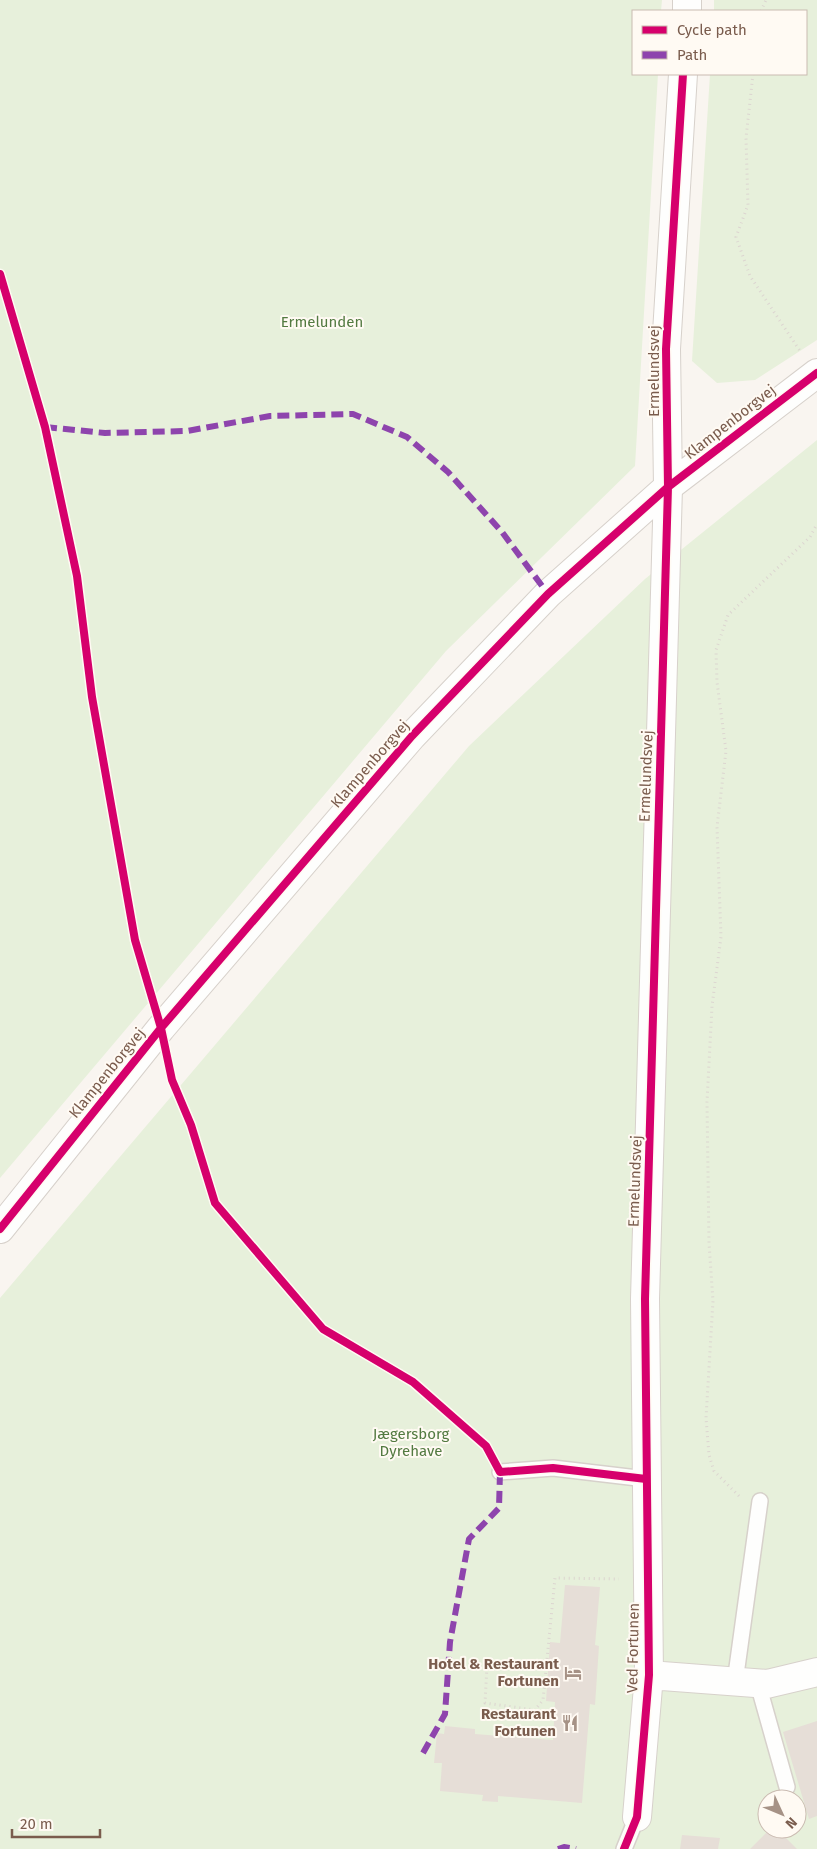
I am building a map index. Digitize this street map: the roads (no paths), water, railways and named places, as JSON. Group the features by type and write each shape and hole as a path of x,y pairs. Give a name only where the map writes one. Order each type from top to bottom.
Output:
{"street":[{"name":"Ermelundsvej","path":"646,1480 645,1300 668,487 666,349 683,75"},
{"name":"Klampenborgvej","path":"0,1229 161,1028 412,736 548,594 668,487 817,373"},
{"name":"Ved Fortunen","path":"637,1817 649,1675 646,1480"},
{"name":"Ved Fortunen","path":"649,1675 767,1684 817,1672"}],"lane":[{"path":"500,1472 553,1468 646,1480"},
{"path":"759,1509 747,1683 786,1787"},
{"path":"624,1849 637,1817"}],"place":[{"name":"Hotel & Restaurant Fortunen","path":"573,1673"},
{"name":"Restaurant Fortunen","path":"570,1723"}],"park label":[{"name":"Ermelunden","path":"322,322"},
{"name":"Jægersborg Dyrehave","path":"411,1442"}]}
